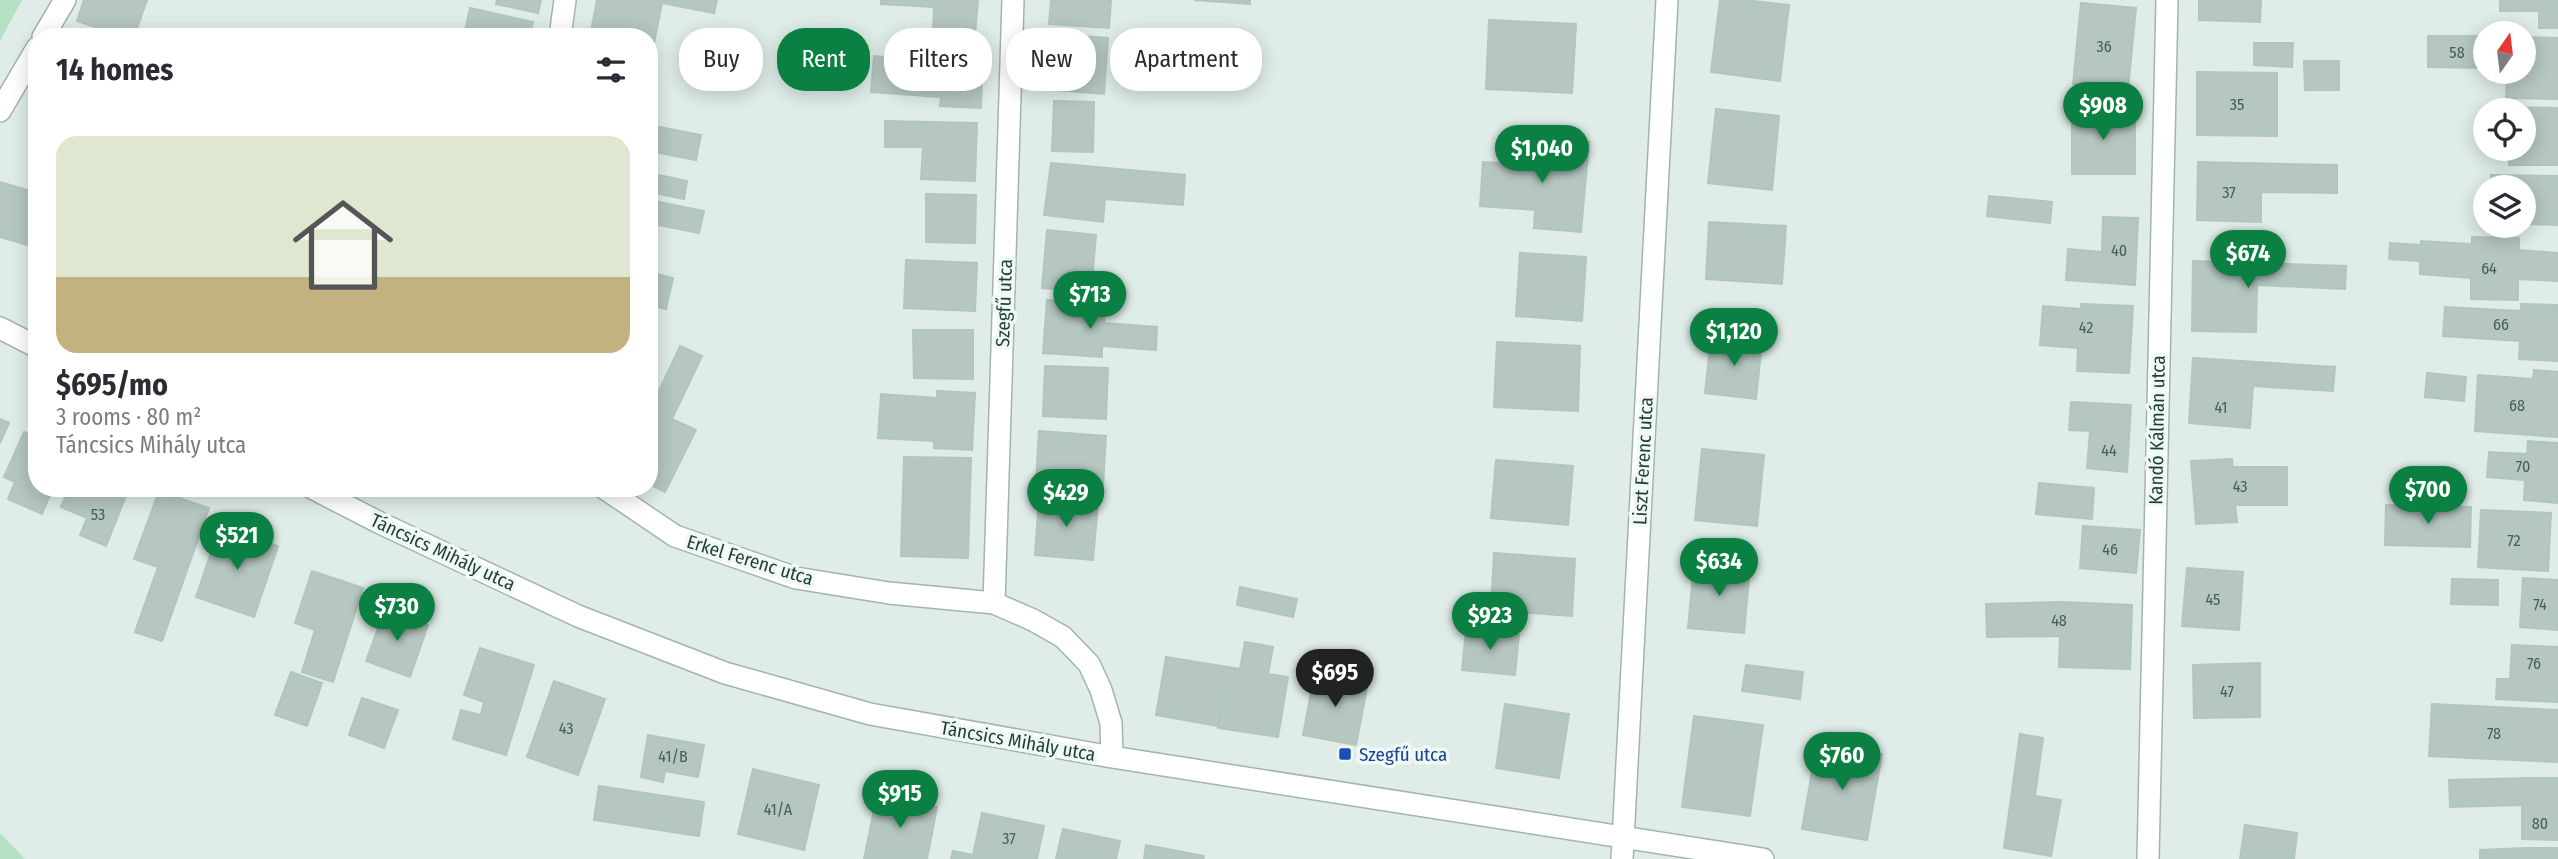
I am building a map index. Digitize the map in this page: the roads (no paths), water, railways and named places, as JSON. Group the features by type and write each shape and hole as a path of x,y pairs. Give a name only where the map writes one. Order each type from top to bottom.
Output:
{"street":[{"path":"48,28 65,0"},
{"path":"560,28 565,0"},
{"name":"Szegfű utca","path":"994,603 1013,0"},
{"name":"Liszt Ferenc utca","path":"1623,849 1667,0"},
{"name":"Kandó Kálmán utca","path":"2148,859 2167,0"},
{"path":"0,111 28,63"},
{"path":"0,328 28,342"},
{"name":"Táncsics Mihály utca","path":"329,497 578,616 725,673 870,714 1623,849 1763,859"},
{"name":"Erkel Ferenc utca","path":"617,497 675,536 796,578 889,593 994,603"},
{"path":"994,603 1063,637 1090,664 1111,723 1112,758"}],"place":[{"name":"Szegfű utca","path":"1345,754"}]}
